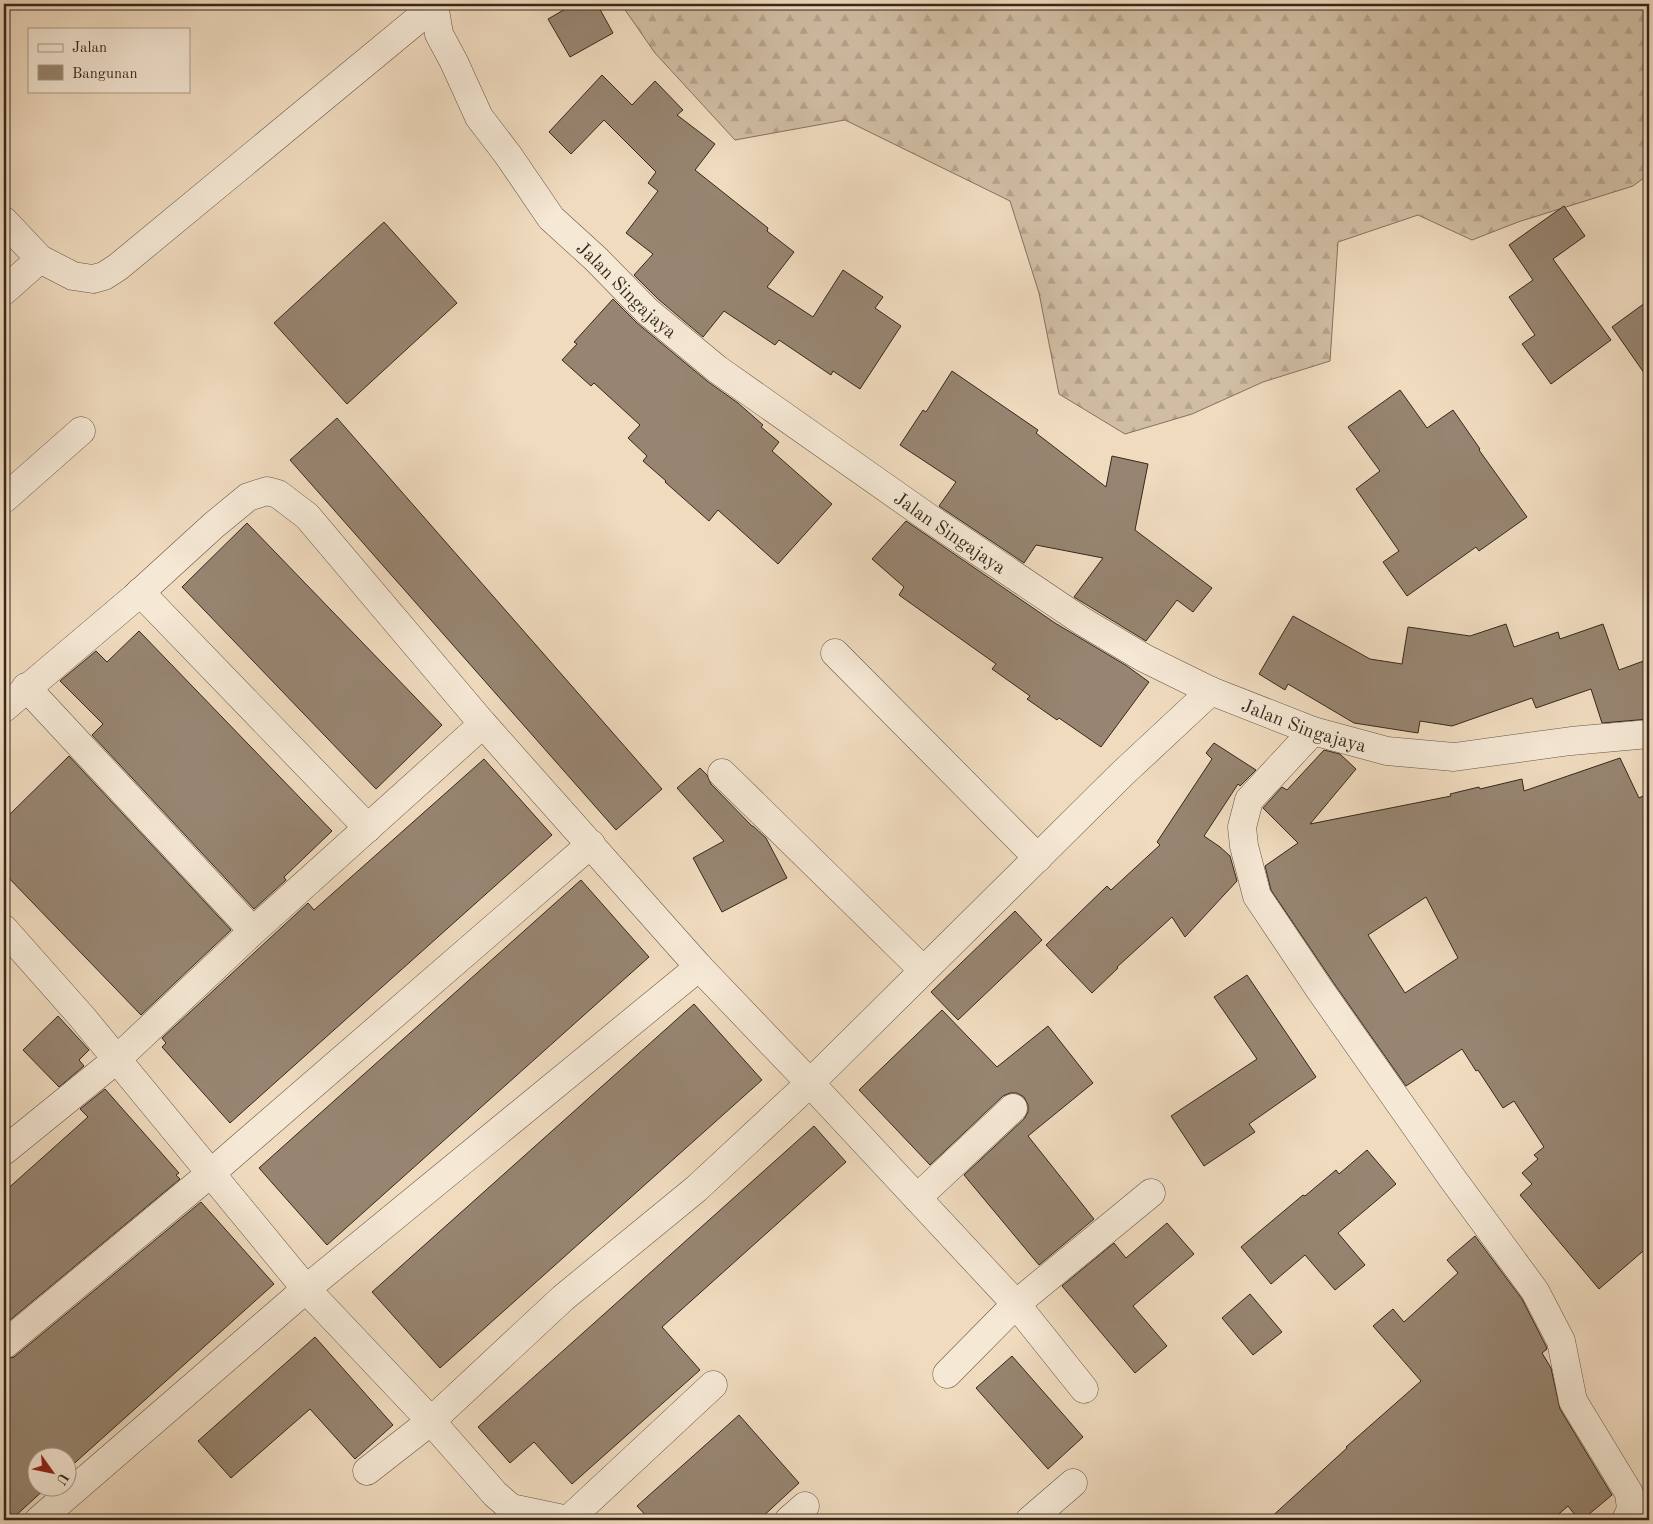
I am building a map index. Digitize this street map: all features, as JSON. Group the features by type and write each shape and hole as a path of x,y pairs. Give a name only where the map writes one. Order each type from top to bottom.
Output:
{"street":[{"path":"4,221 40,259 72,276 92,279 104,276 118,267 434,5"},
{"name":"Jalan Singajaya","path":"434,5 439,34 479,116 551,218 596,259 646,311 717,369 926,516 1074,616 1144,658 1211,692 1313,731 1387,751 1454,757 1649,734"},
{"path":"4,291 40,259"},
{"path":"4,499 81,431"},
{"path":"4,708 248,497 267,491 278,494 306,516 483,724 699,967 1016,1304 1084,1389"},
{"path":"140,592 368,828"},
{"path":"835,653 1038,858"},
{"path":"26,687 253,931"},
{"path":"367,1471 431,1421 563,1298 696,1189 810,1083 1124,773 1211,692"},
{"path":"4,1151 116,1060 253,931 483,724"},
{"path":"1313,731 1249,800 1242,827 1244,846 1257,896 1417,1129 1535,1291 1561,1341 1574,1401 1629,1493 1631,1510 1626,1520"},
{"path":"722,773 923,970"},
{"path":"4,1345 211,1173 591,844"},
{"path":"4,929 82,1017 306,1289 431,1421 496,1494 512,1508 568,1520 713,1385"},
{"path":"38,1520 306,1289 699,967"},
{"path":"917,1198 1013,1108"},
{"path":"947,1374 1016,1304 1151,1193"},
{"path":"1030,1520 1073,1483"}],"green space":[{"path":"621,4 1649,4 1649,174 1633,186 1518,222 1472,240 1418,215 1338,242 1330,361 1263,382 1192,414 1125,434 1059,394 1039,293 1010,201 845,120 735,140 655,53"}],"building":[{"path":"574,4 597,4 613,33 570,57 548,19"},
{"path":"602,75 632,105 655,81 683,110 677,115 715,144 695,170 768,228 767,231 794,252 767,287 813,317 843,270 883,297 875,308 901,326 860,389 833,371 831,375 779,340 775,345 724,311 703,337 658,299 634,275 653,254 626,233 658,191 648,183 656,172 604,120 571,154 549,132"},
{"path":"1564,206 1585,236 1553,259 1611,340 1551,384 1522,344 1535,335 1509,297 1533,280 1509,245"},
{"path":"384,222 457,303 347,404 274,323"},
{"path":"613,299 637,323 763,425 761,427 779,442 772,451 832,504 778,564 718,510 709,521 665,482 643,461 647,456 628,438 640,425 594,383 591,386 562,360 577,344 574,342"},
{"path":"1649,300 1649,380 1612,327"},
{"path":"952,371 1038,430 1036,433 1106,487 1112,456 1148,464 1135,530 1212,588 1193,612 1177,600 1146,641 1074,597 1103,558 1036,545 1024,563 939,506 956,482 900,445 923,410 926,412"},
{"path":"1400,390 1427,428 1453,410 1527,517 1479,551 1476,547 1407,596 1383,562 1399,551 1356,489 1380,471 1348,427"},
{"path":"337,418 662,789 616,830 290,460"},
{"path":"906,521 1055,623 1127,666 1149,682 1101,747 1027,699 1030,696 992,669 996,664 899,595 904,587 872,559"},
{"path":"247,523 442,725 376,789 182,587"},
{"path":"1293,616 1370,659 1402,664 1408,627 1470,636 1506,624 1514,647 1558,632 1560,639 1603,624 1619,670 1649,659 1649,719 1602,723 1591,689 1536,708 1532,698 1452,726 1420,721 1418,733 1354,723 1288,684 1285,690 1259,674"},
{"path":"139,631 332,831 284,877 286,880 254,909 92,735 103,724 60,681 96,651 107,662"},
{"path":"1214,743 1256,770 1240,786 1238,784 1204,836 1230,856 1237,881 1185,937 1172,917 1117,967 1092,993 1046,945 1107,886 1111,890 1160,845 1157,842 1212,759 1206,753"},
{"path":"1324,750 1340,754 1356,769 1310,824 1451,796 1450,794 1522,779 1524,791 1620,758 1639,798 1649,793 1649,1246 1599,1289 1520,1195 1532,1184 1522,1173 1538,1159 1534,1155 1544,1147 1514,1101 1503,1108 1462,1049 1406,1086 1271,890 1265,866 1298,843 1263,808 1282,787 1287,790","holes":["1426,897 1458,958 1405,993 1368,935"]},
{"path":"69,756 231,930 141,1015 4,873 4,820"},
{"path":"484,759 552,835 230,1123 162,1047 166,1043 162,1038 308,903 314,910"},
{"path":"700,768 707,775 711,784 766,838 787,878 722,912 693,858 724,841 677,788"},
{"path":"581,880 649,957 327,1245 259,1168"},
{"path":"1015,911 1042,940 958,1020 931,992"},
{"path":"1247,975 1316,1077 1249,1124 1255,1132 1204,1166 1171,1116 1257,1059 1214,997"},
{"path":"694,1004 762,1080 440,1368 372,1292"},
{"path":"942,1010 997,1067 1048,1026 1093,1083 1028,1136 1094,1219 1039,1265 964,1175 1024,1119 1028,1112 1028,1105 1024,1097 1017,1093 1003,1096 930,1165 859,1090"},
{"path":"58,1016 89,1050 79,1060 84,1066 59,1087 23,1050"},
{"path":"105,1089 179,1173 176,1175 180,1179 4,1325 4,1192 88,1117 80,1109"},
{"path":"814,1126 846,1162 662,1327 700,1370 572,1484 534,1442 510,1463 478,1427"},
{"path":"1367,1150 1396,1184 1338,1233 1365,1265 1335,1290 1305,1255 1271,1284 1241,1247 1303,1195 1305,1196 1336,1170 1339,1174"},
{"path":"201,1202 274,1284 78,1460 78,1446 28,1446 28,1496 37,1496 11,1520 4,1520 4,1360 14,1357"},
{"path":"1167,1223 1194,1254 1133,1306 1167,1346 1135,1373 1062,1286 1114,1243 1126,1258"},
{"path":"1475,1236 1522,1299 1546,1346 1547,1349 1542,1353 1551,1368 1560,1409 1612,1495 1582,1520 1579,1520 1568,1506 1552,1520 1268,1520 1346,1447 1421,1381 1373,1326 1393,1309 1404,1322 1458,1273 1447,1260"},
{"path":"1250,1294 1282,1332 1253,1355 1222,1318"},
{"path":"315,1337 393,1425 355,1459 310,1409 231,1478 198,1441"},
{"path":"1012,1356 1083,1437 1048,1469 976,1388"},
{"path":"739,1415 799,1483 759,1520 650,1520 637,1506"}]}
